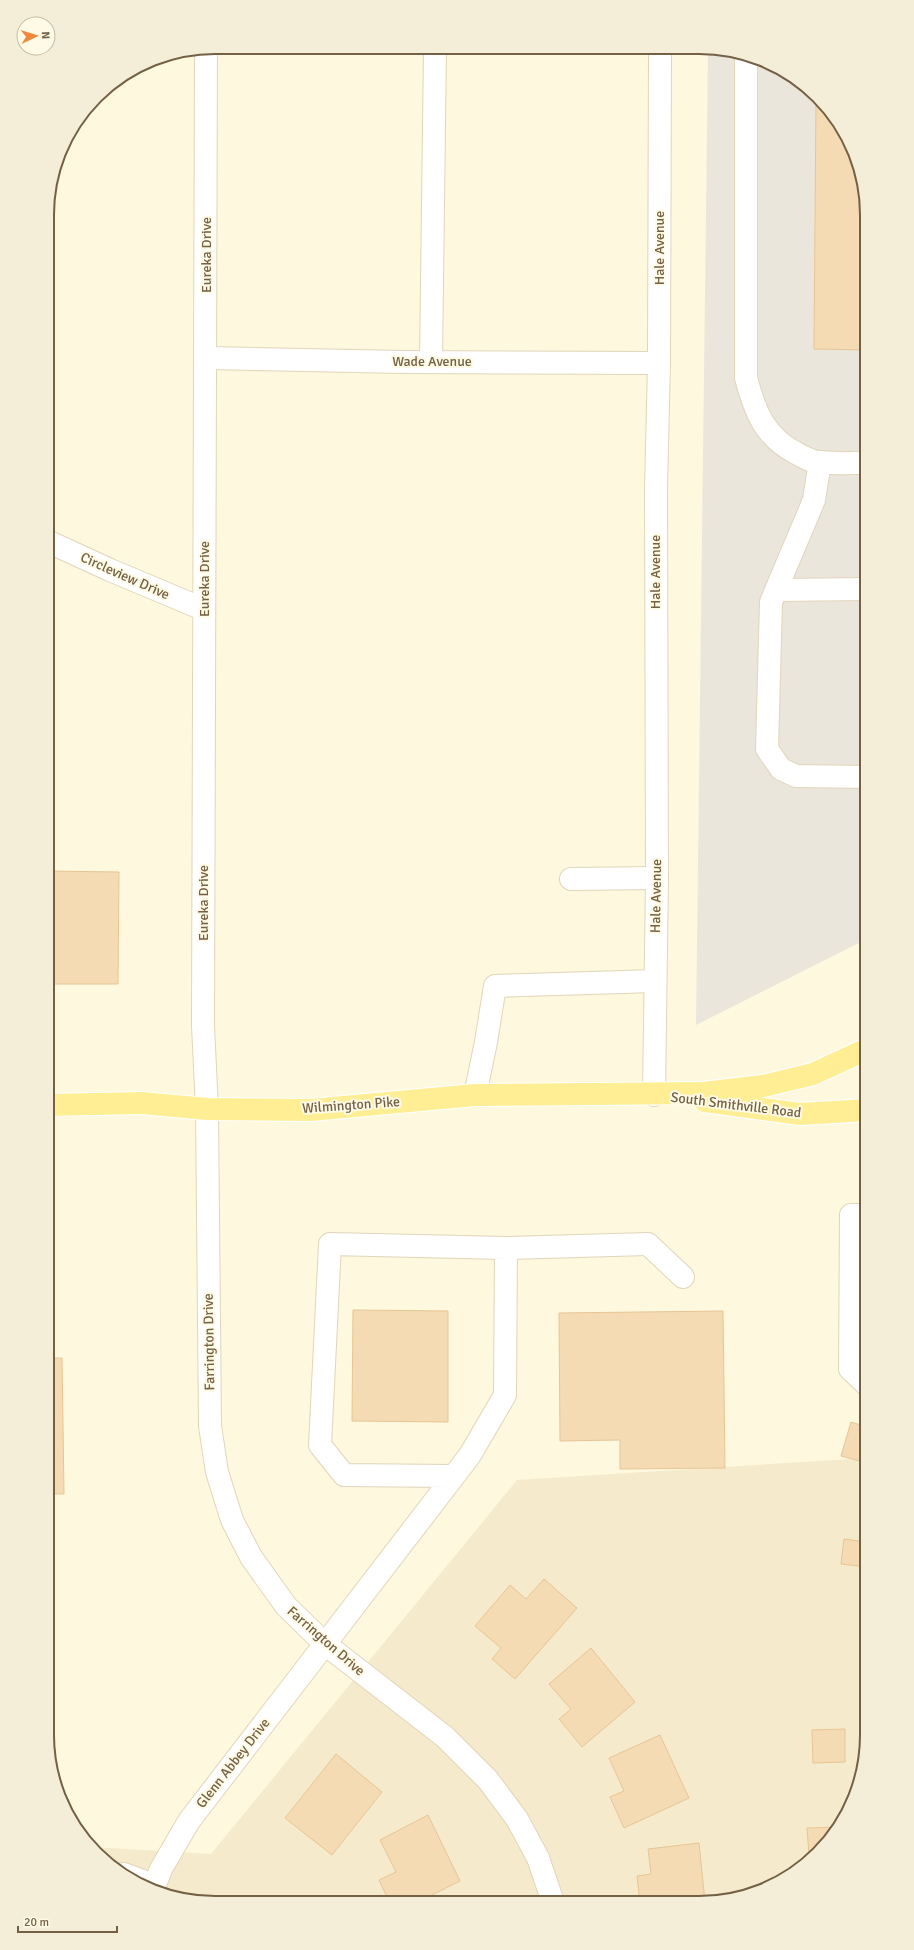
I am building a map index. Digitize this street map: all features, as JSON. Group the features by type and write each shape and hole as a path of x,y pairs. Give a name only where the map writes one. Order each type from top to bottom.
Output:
{"main road":[{"path":"654,1094 703,1093 763,1086 813,1074 860,1052"},
{"name":"Wilmington Pike","path":"54,1104 142,1103 207,1109 311,1110 475,1095 654,1094"},
{"name":"South Smithville Road","path":"654,1094 800,1114 860,1110"}],"street":[{"name":"Eureka Drive","path":"206,54 206,358 203,609 203,1026 207,1109"},
{"path":"431,362 435,54"},
{"name":"Hale Avenue","path":"654,1094 657,878 656,505 659,363 660,54"},
{"path":"746,61 746,378 754,408 768,432 786,448 811,460 820,462 860,463"},
{"name":"Wade Avenue","path":"206,358 431,362 659,363"},
{"path":"820,462 814,500 771,602 767,749 781,769 796,776 860,777"},
{"name":"Circleview Drive","path":"54,544 110,570 203,609"},
{"path":"776,590 860,589"},
{"path":"571,879 657,878"},
{"path":"475,1095 486,1042 495,986 655,981"},
{"name":"Farrington Drive","path":"207,1109 210,1426 217,1472 232,1520 251,1557 286,1606 325,1644 445,1737 488,1780 517,1819 538,1858 551,1896"},
{"path":"860,1215 851,1215 850,1361 850,1369 860,1378"},
{"path":"454,1476 344,1475 320,1445 330,1244 506,1248 648,1244 683,1277"},
{"name":"Glenn Abbey Drive","path":"155,1884 162,1869 188,1821 470,1455 505,1395 506,1248"}],"shaded area":[{"path":"709,54 741,59 760,66 788,81 813,101 833,126 848,154 855,173 859,194 860,943 696,1025"},
{"path":"860,1458 859,1756 855,1777 848,1796 833,1824 813,1849 788,1869 760,1884 741,1891 709,1896 205,1896 173,1891 154,1884 126,1869 101,1849 100,1847 211,1854 517,1480"}],"building":[{"path":"816,104 833,126 848,154 855,173 859,194 860,350 814,349"},
{"path":"54,871 119,872 118,984 54,984"},
{"path":"353,1310 448,1311 448,1422 352,1421"},
{"path":"723,1311 725,1468 620,1469 620,1440 560,1441 559,1313"},
{"path":"54,1358 62,1358 64,1494 54,1494"},
{"path":"851,1422 860,1425 860,1461 841,1456"},
{"path":"844,1539 860,1541 860,1566 841,1564"},
{"path":"544,1579 577,1608 515,1679 492,1659 501,1648 475,1626 510,1585 526,1599"},
{"path":"591,1648 635,1702 582,1747 559,1719 571,1709 549,1684"},
{"path":"845,1729 845,1762 813,1763 812,1730"},
{"path":"660,1735 689,1798 624,1828 610,1797 624,1791 609,1758"},
{"path":"336,1754 382,1792 332,1855 285,1818"},
{"path":"428,1815 460,1881 430,1896 387,1896 379,1880 396,1872 380,1840"},
{"path":"831,1827 809,1853 807,1828"},
{"path":"699,1843 704,1896 639,1896 637,1876 651,1874 648,1849"}]}
